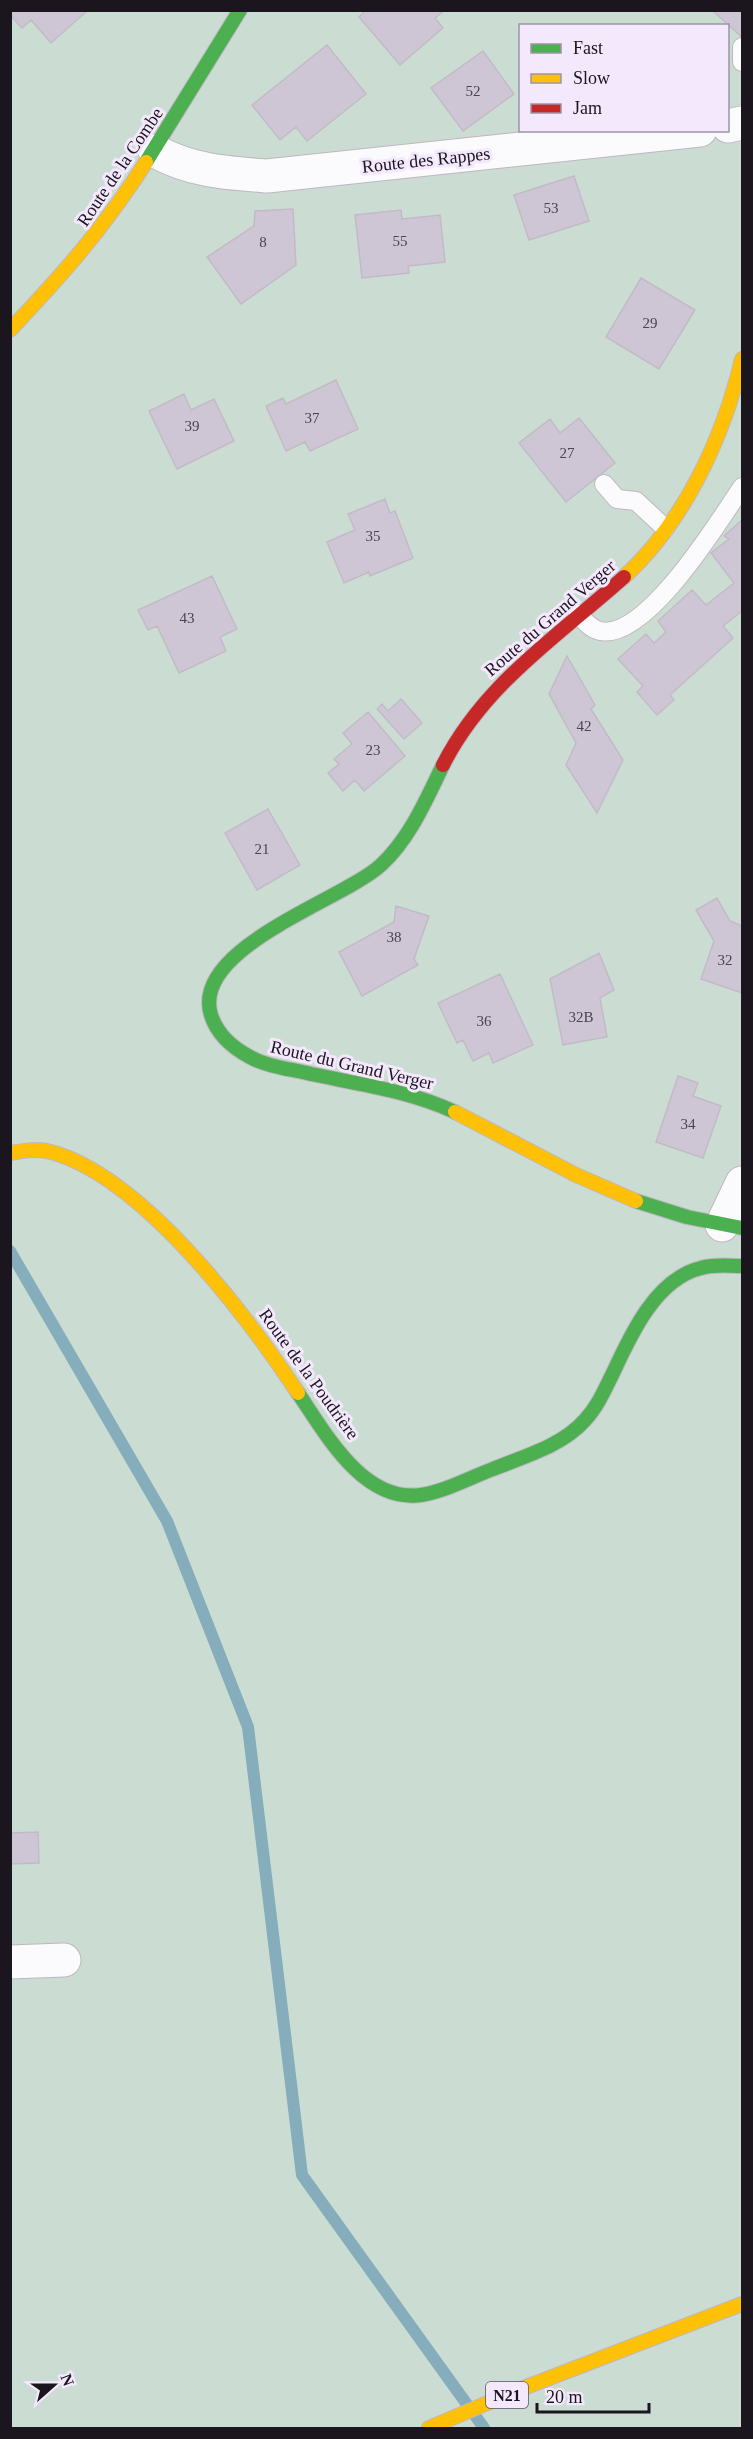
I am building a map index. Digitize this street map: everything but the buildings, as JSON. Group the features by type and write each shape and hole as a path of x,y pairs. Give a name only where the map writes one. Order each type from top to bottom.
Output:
{"street":[{"name":"Route de la Combe","path":"10,330 99,232 154,151 240,10"},
{"name":"Route des Rappes","path":"154,151 172,161 205,171 267,176 681,132"},
{"name":"Route du Grand Verger","path":"732,1226 665,1211 597,1185 491,1127 444,1105 394,1091 262,1063 227,1043 216,1030 210,1015 208,1000 212,985 230,960 258,939 364,879 394,851 419,817 451,748 474,714 516,668 632,569 665,528 721,429 730,409 742,359"},
{"name":"Route de la Poudrière","path":"10,1153 38,1150 52,1152 91,1169 119,1188 208,1274 249,1320 316,1419 349,1461 371,1484 387,1492 404,1496 444,1490 543,1447 572,1431 591,1413 638,1326 663,1290 693,1270 709,1266 742,1266"},
{"path":"732,1226 742,1183"},
{"path":"10,1962 63,1960"},
{"name":"N21","path":"429,2428 587,2363 742,2304"}],"lane":[{"path":"742,46 742,62"},
{"path":"604,484 617,499 636,501 665,528"},
{"path":"578,614 598,631 611,632 637,619 681,575 742,487"}],"green space":[{"path":"11,11 742,11 742,2428 11,2428"}],"waterway":[{"path":"10,1251 167,1521 248,1727 302,2175 484,2428"}],"traffic: fast":[{"path":"146,162 240,10"},
{"path":"443,765 409,831 381,865 362,879 274,928 246,947 223,968 211,991 211,1015 226,1040 250,1057 264,1063 402,1093 455,1112"},
{"path":"636,1201 687,1217 742,1228"},
{"path":"298,1393 334,1445 364,1477 381,1488 400,1495 421,1495 439,1491 530,1455 554,1444 576,1429 594,1409 637,1326 658,1296 685,1274 701,1268 742,1266"}],"traffic: slow":[{"path":"10,330 82,250 146,162"},
{"path":"624,577 666,530 699,477 724,419 742,359"},
{"path":"455,1112 576,1175 636,1201"},
{"path":"10,1153 35,1150 51,1152 86,1166 121,1189 156,1219 190,1253 251,1326 298,1393"},
{"path":"429,2428 513,2392 742,2304"}],"traffic: jam":[{"path":"443,765 460,736 501,685 624,577"}]}
